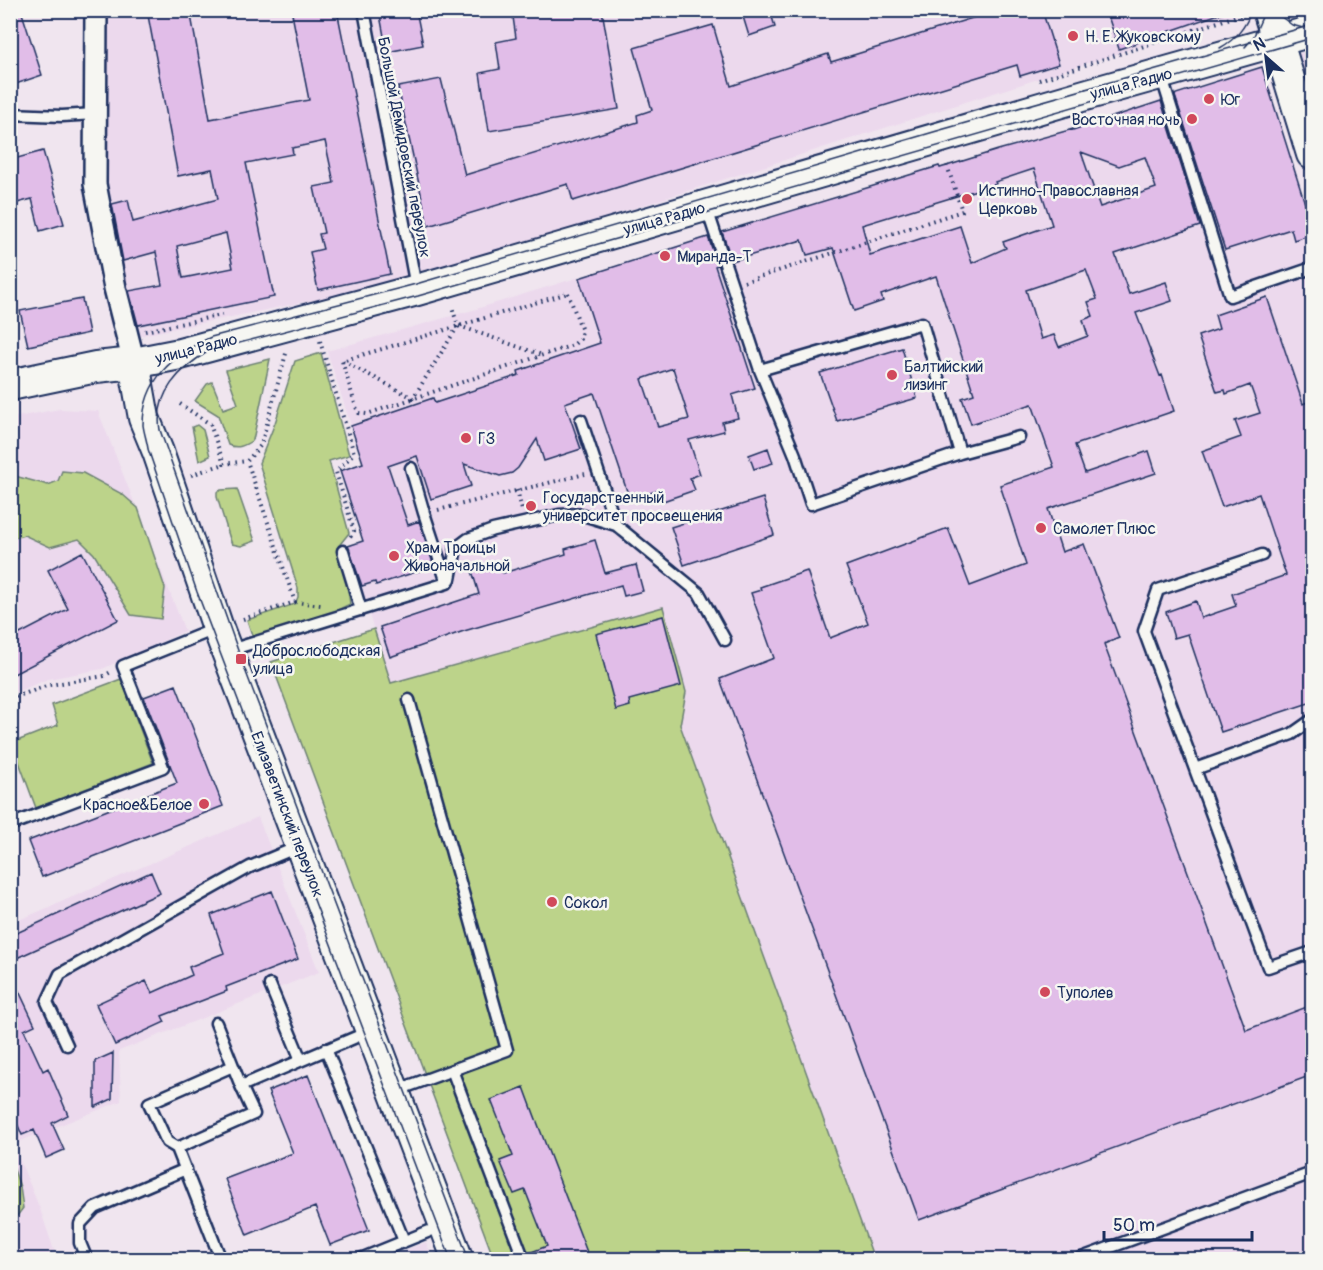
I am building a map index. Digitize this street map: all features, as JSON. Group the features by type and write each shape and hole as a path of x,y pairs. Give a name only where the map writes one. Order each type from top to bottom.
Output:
{"street":[{"path":"96,10 96,191 115,288 134,363"},
{"path":"1268,10 1312,154"},
{"name":"улица Радио","path":"10,385 96,367 134,363 180,354 417,290 1312,31"},
{"name":"Елизаветинский переулок","path":"134,363 144,418 229,633 300,846 458,1260"}],"lane":[{"name":"Большой Демидовский переулок","path":"364,10 417,290"},
{"path":"1161,75 1230,296 1312,268"},
{"path":"10,114 62,116 95,114"},
{"path":"706,206 759,369 795,455 811,504 960,453 1019,437"},
{"path":"759,369 922,323 960,453"},
{"path":"581,420 616,525"},
{"path":"411,468 447,583"},
{"path":"10,825 163,766 123,666 229,633 361,610 447,583 450,579 456,548 468,538 493,530 559,515 580,514 616,525 699,593 725,640"},
{"path":"343,551 361,610"},
{"path":"1262,555 1158,590 1144,631 1268,967 1312,954"},
{"path":"395,1091 507,1050 409,700"},
{"path":"1195,769 1292,734 1312,720"},
{"path":"67,1045 47,1002 60,974 250,867 300,846"},
{"path":"270,985 301,1060"},
{"path":"177,1148 254,1114 216,1023"},
{"path":"241,1086 371,1030"},
{"path":"326,1049 404,1241"},
{"path":"221,1260 177,1148 167,1142 149,1103 233,1066"},
{"path":"452,1070 524,1260"},
{"path":"87,1260 80,1243 80,1224 95,1208 186,1169"},
{"path":"1076,1260 1312,1173"},
{"path":"358,1260 445,1225"}],"path":[{"path":"1032,82 1214,25 1247,13 1247,10"},
{"path":"732,286 962,211 946,162"},
{"path":"568,292 582,331 580,339 573,345 367,414 360,413 342,361 568,292"},
{"path":"413,398 458,326 452,307"},
{"path":"138,332 230,313"},
{"path":"190,476 224,464 247,461 261,445 295,322"},
{"path":"458,326 543,355"},
{"path":"320,340 354,453 336,472 354,531 343,551"},
{"path":"342,361 413,398"},
{"path":"180,404 210,424 224,464"},
{"path":"229,633 295,602 247,461"},
{"path":"424,513 598,471"},
{"path":"10,699 50,685 104,676"}],"shaded area":[{"path":"1243,10 1244,13 403,282 123,339 96,211 100,11"},
{"path":"1312,49 1312,114 1294,55"},
{"path":"1262,67 1312,226 1312,1259 874,1259 680,724 686,692 663,607 391,683 347,546 363,540 363,463 327,351 473,310 939,166 949,166 1094,124 1176,94"},
{"path":"60,409 98,411 185,631 102,669 48,679 11,694 11,418"},
{"path":"258,817 319,972 119,1051 121,1101 13,1144 40,1209 57,1259 11,1259 10,924"},
{"path":"426,1242 433,1259 384,1259"}],"green space":[{"path":"321,353 349,455 329,461 349,533 337,548 347,582 350,604 325,616 253,638 247,620 295,604 298,597 298,588 259,463 295,361"},
{"path":"270,359 253,440 241,446 228,445 218,415 195,401 207,384 212,382 223,409 238,404 226,370"},
{"path":"197,425 203,430 210,456 199,461 192,427"},
{"path":"62,471 83,473 122,494 138,508 165,588 161,619 131,615 94,554 79,539 50,547 24,535 11,539 11,475 48,485 58,481"},
{"path":"237,489 255,541 241,546 232,544 217,497 217,492 221,490"},
{"name":"Сокол","path":"663,607 686,692 680,725 874,1259 494,1259 271,662 374,629 391,683"},
{"path":"121,679 153,763 36,808 12,743 58,725 52,705"},
{"path":"11,1161 20,1187 23,1208 17,1216 11,1213"}],"building":[{"path":"10,10 21,10 42,75 10,86"},
{"path":"147,10 190,10 210,119 309,100 292,14 308,10 337,10 390,274 318,290 310,252 323,249 319,234 324,233 314,187 334,183 325,141 292,148 293,154 246,163 274,297 138,325 129,291 162,285 156,252 123,261 112,204 128,200 133,222 218,199 212,169 178,176","holes":["226,233 233,268 183,278 177,246"]},
{"path":"379,10 416,10 423,45 387,52"},
{"path":"512,10 602,10 619,109 489,131 480,73 500,69 496,42 516,38"},
{"path":"741,10 770,10 775,27 749,36"},
{"path":"998,10 1042,10 1059,64 1020,76 1017,65 573,201 568,184 428,226 398,87 441,79 465,175 638,122 637,115 652,110 634,48 713,25 731,86 828,54 831,62"},
{"path":"1106,10 1222,10 1222,13 1119,49"},
{"path":"1262,67 1312,226 1312,234 1294,240 1291,229 1225,250 1175,96"},
{"path":"1161,101 1200,226 1115,254 1129,294 1166,282 1172,301 1136,313 1160,376 1162,375 1174,411 1075,445 1085,473 1149,451 1156,473 1048,509 1062,552 1084,544 1119,638 1104,644 1246,1030 1312,1005 1312,1075 919,1220 720,679 774,658 751,593 761,590 760,587 807,571 830,638 868,623 846,566 948,528 970,586 1026,565 1000,485 1054,467 1032,404 971,424 962,398 974,394 936,276 881,295 883,301 854,311 833,248 807,255 802,240 732,261 722,232 939,166 940,168 1073,130","holes":["1081,152 1119,166 1145,157 1156,188 1100,207","1034,169 1052,225 1003,242 1006,248 972,263 960,226 870,255 862,225 996,184 995,182","1086,270 1097,299 1088,302 1093,316 1083,320 1088,336 1059,347 1054,335 1041,339 1026,290"]},
{"path":"43,151 64,224 40,231 32,199 10,205 10,160"},
{"name":"ГЗ","path":"708,237 718,265 715,266 755,388 732,395 738,418 722,422 724,431 689,440 700,474 690,478 695,490 663,501 659,490 630,500 594,393 565,403 581,449 544,461 537,439 518,468 512,473 500,476 464,464 471,486 431,499 417,456 388,466 408,525 419,521 434,566 376,585 375,582 362,586 348,546 363,541 340,471 363,463 351,426 433,398 435,403 519,375 518,371 600,343 579,278","holes":["673,368 689,419 658,427 642,379"]},
{"path":"1267,297 1303,404 1307,402 1312,419 1312,702 1221,732 1188,634 1174,638 1166,612 1196,601 1201,618 1236,606 1232,594 1286,575 1259,494 1222,507 1202,451 1241,437 1235,421 1260,413 1250,385 1226,394 1225,390 1217,392 1198,336 1219,329 1215,315"},
{"path":"82,299 89,333 28,346 20,311"},
{"path":"902,348 917,398 837,421 820,373"},
{"path":"768,448 773,463 754,469 749,455"},
{"path":"763,498 774,535 684,565 671,527"},
{"path":"595,540 605,573 636,565 643,591 624,596 621,585 464,631 390,657 380,627 479,594 472,571 500,563 503,573 566,554 565,549"},
{"path":"82,552 118,620 10,676 10,639 68,609 48,570"},
{"path":"663,616 681,686 629,700 630,706 616,710 596,634"},
{"path":"176,685 223,806 42,877 28,841 177,783 144,697"},
{"path":"151,872 160,893 10,961 10,936"},
{"path":"272,891 298,959 226,987 227,991 162,1016 165,1022 115,1045 96,1004 146,981 152,993 192,975 189,967 224,953 211,915"},
{"path":"10,972 35,1025 24,1030 43,1071 48,1068 68,1115 52,1123 64,1150 46,1158 34,1130 22,1135 10,1107"},
{"path":"113,1053 112,1099 95,1107 95,1061"},
{"path":"308,1075 369,1230 330,1245 315,1207 247,1235 225,1179 293,1153 268,1091"},
{"path":"524,1087 590,1260 531,1260 529,1253 547,1246 525,1190 514,1194 500,1161 513,1156 491,1100"}],"tram line":[{"path":"1220,48 1239,32 1252,10"},
{"path":"1245,47 1253,38 1265,10"},
{"path":"1272,10 1292,25 1303,28"},
{"path":"1296,10 1312,16"},
{"path":"451,1260 197,592 148,449 143,425 144,409 154,382 184,352 211,337 416,284 937,131 1312,25"},
{"path":"469,1260 241,659 160,430 161,405 171,383 188,365 209,351 418,296 1312,38"}],"place":[{"name":"Н. Е. Жуковскому","path":"1073,36"},
{"name":"Юг","path":"1209,99"},
{"name":"Восточная ночь","path":"1192,119"},
{"name":"Истинно-Православная Церковь","path":"967,199"},
{"name":"Миранда-Т","path":"665,256"},
{"name":"Балтийский лизинг","path":"892,375"},
{"name":"ГЗ","path":"466,438"},
{"name":"Государственный университет просвещения","path":"531,506"},
{"name":"Самолет Плюс","path":"1041,528"},
{"name":"Храм Троицы Живоначальной","path":"394,556"},
{"name":"Доброслободская улица","path":"241,659"},
{"name":"Красное&Белое","path":"204,804"},
{"name":"Сокол","path":"552,902"},
{"name":"Туполев","path":"1045,992"}]}
